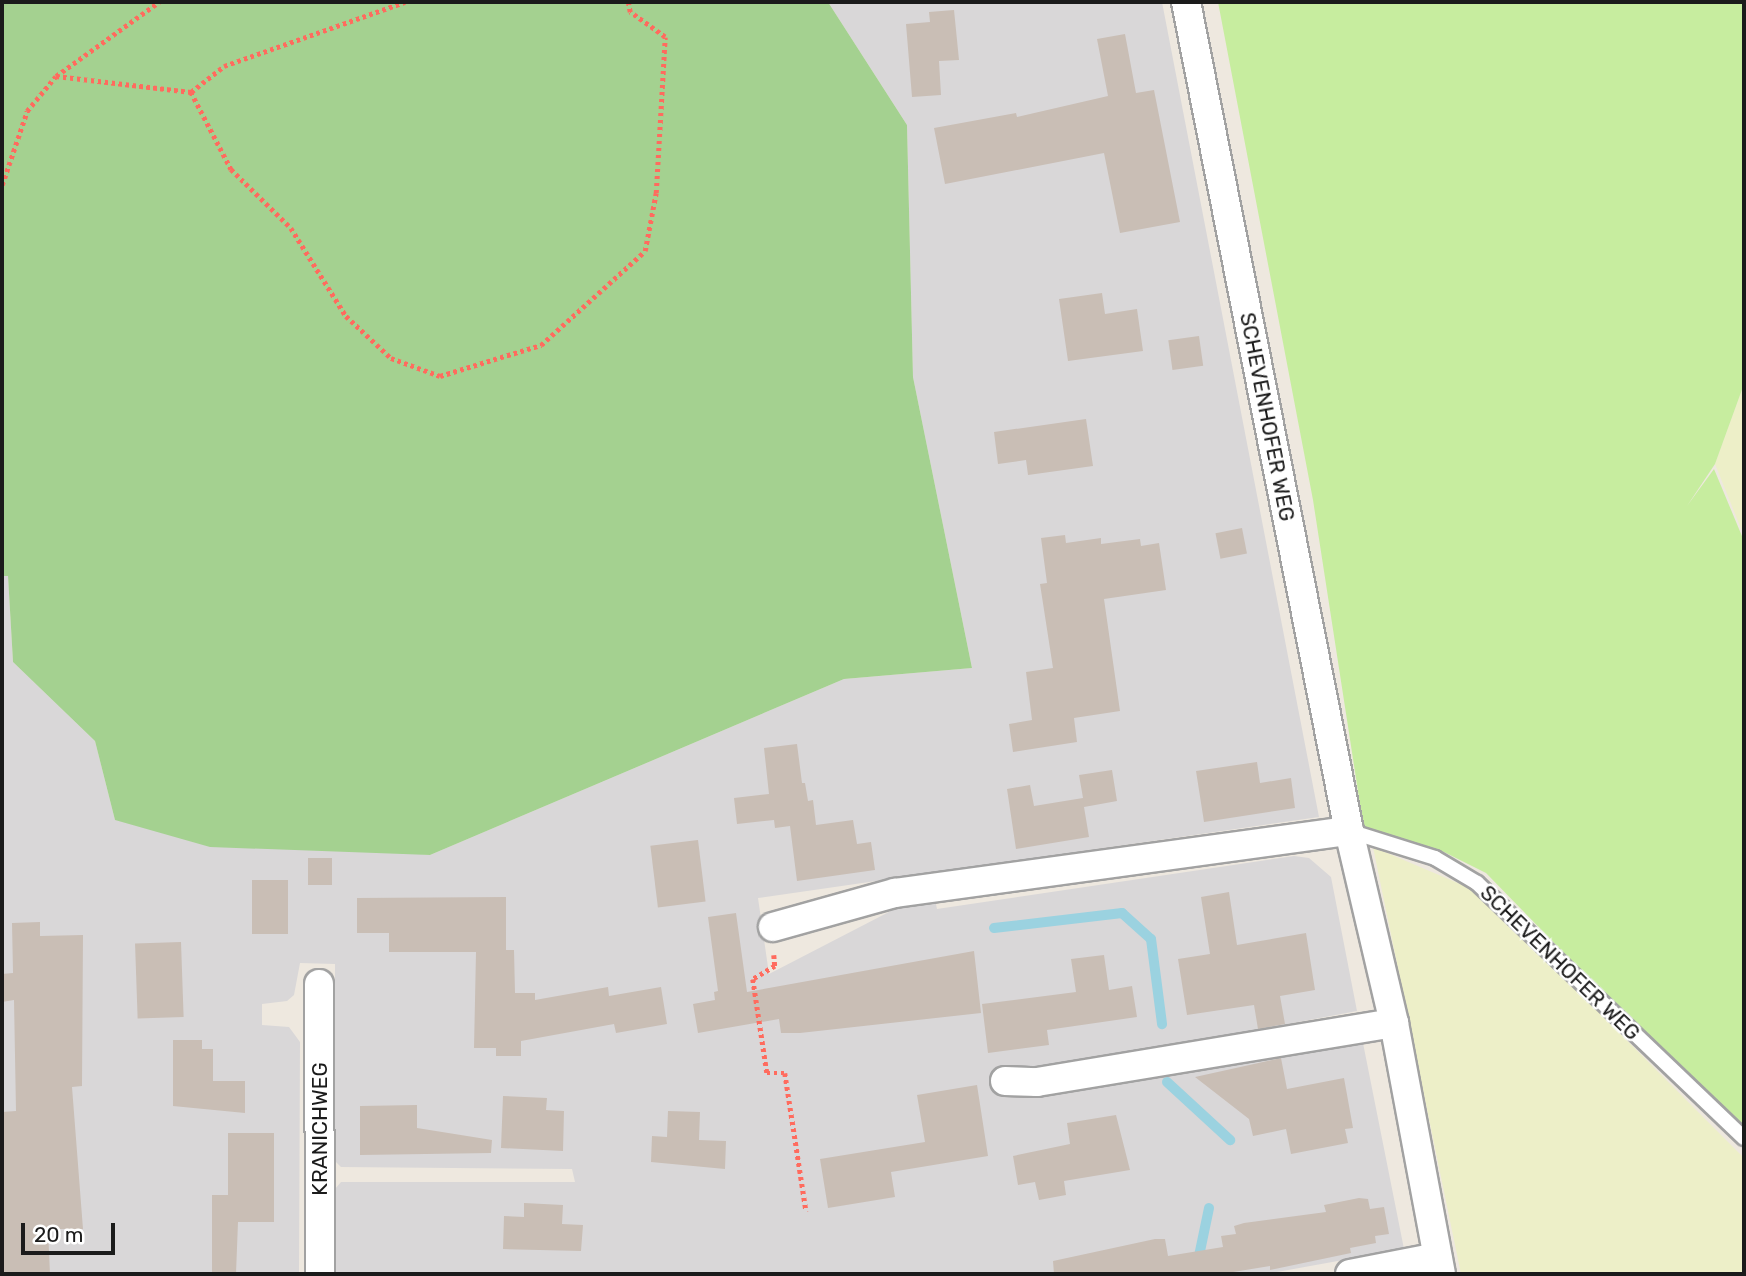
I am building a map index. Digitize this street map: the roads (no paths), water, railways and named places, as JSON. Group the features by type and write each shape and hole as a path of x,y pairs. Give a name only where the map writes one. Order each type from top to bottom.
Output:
{"street":[{"name":"SCHEVENHOFER WEG","path":"1186,2 1349,831 1394,1023 1439,1265 1350,1274"},
{"name":"SCHEVENHOFER WEG","path":"773,927 895,893 1349,831"},
{"name":"KRANICHWEG","path":"319,984 320,1274"},
{"path":"1005,1081 1037,1082 1394,1023"}],"lane":[{"name":"SCHEVENHOFER WEG","path":"1349,831 1435,858 1478,883 1744,1138"}],"waterway":[{"path":"994,928 1122,913 1151,939 1162,1024"},
{"path":"1167,1082 1230,1140"},
{"path":"1205,1258 1199,1256 1209,1208"}]}
